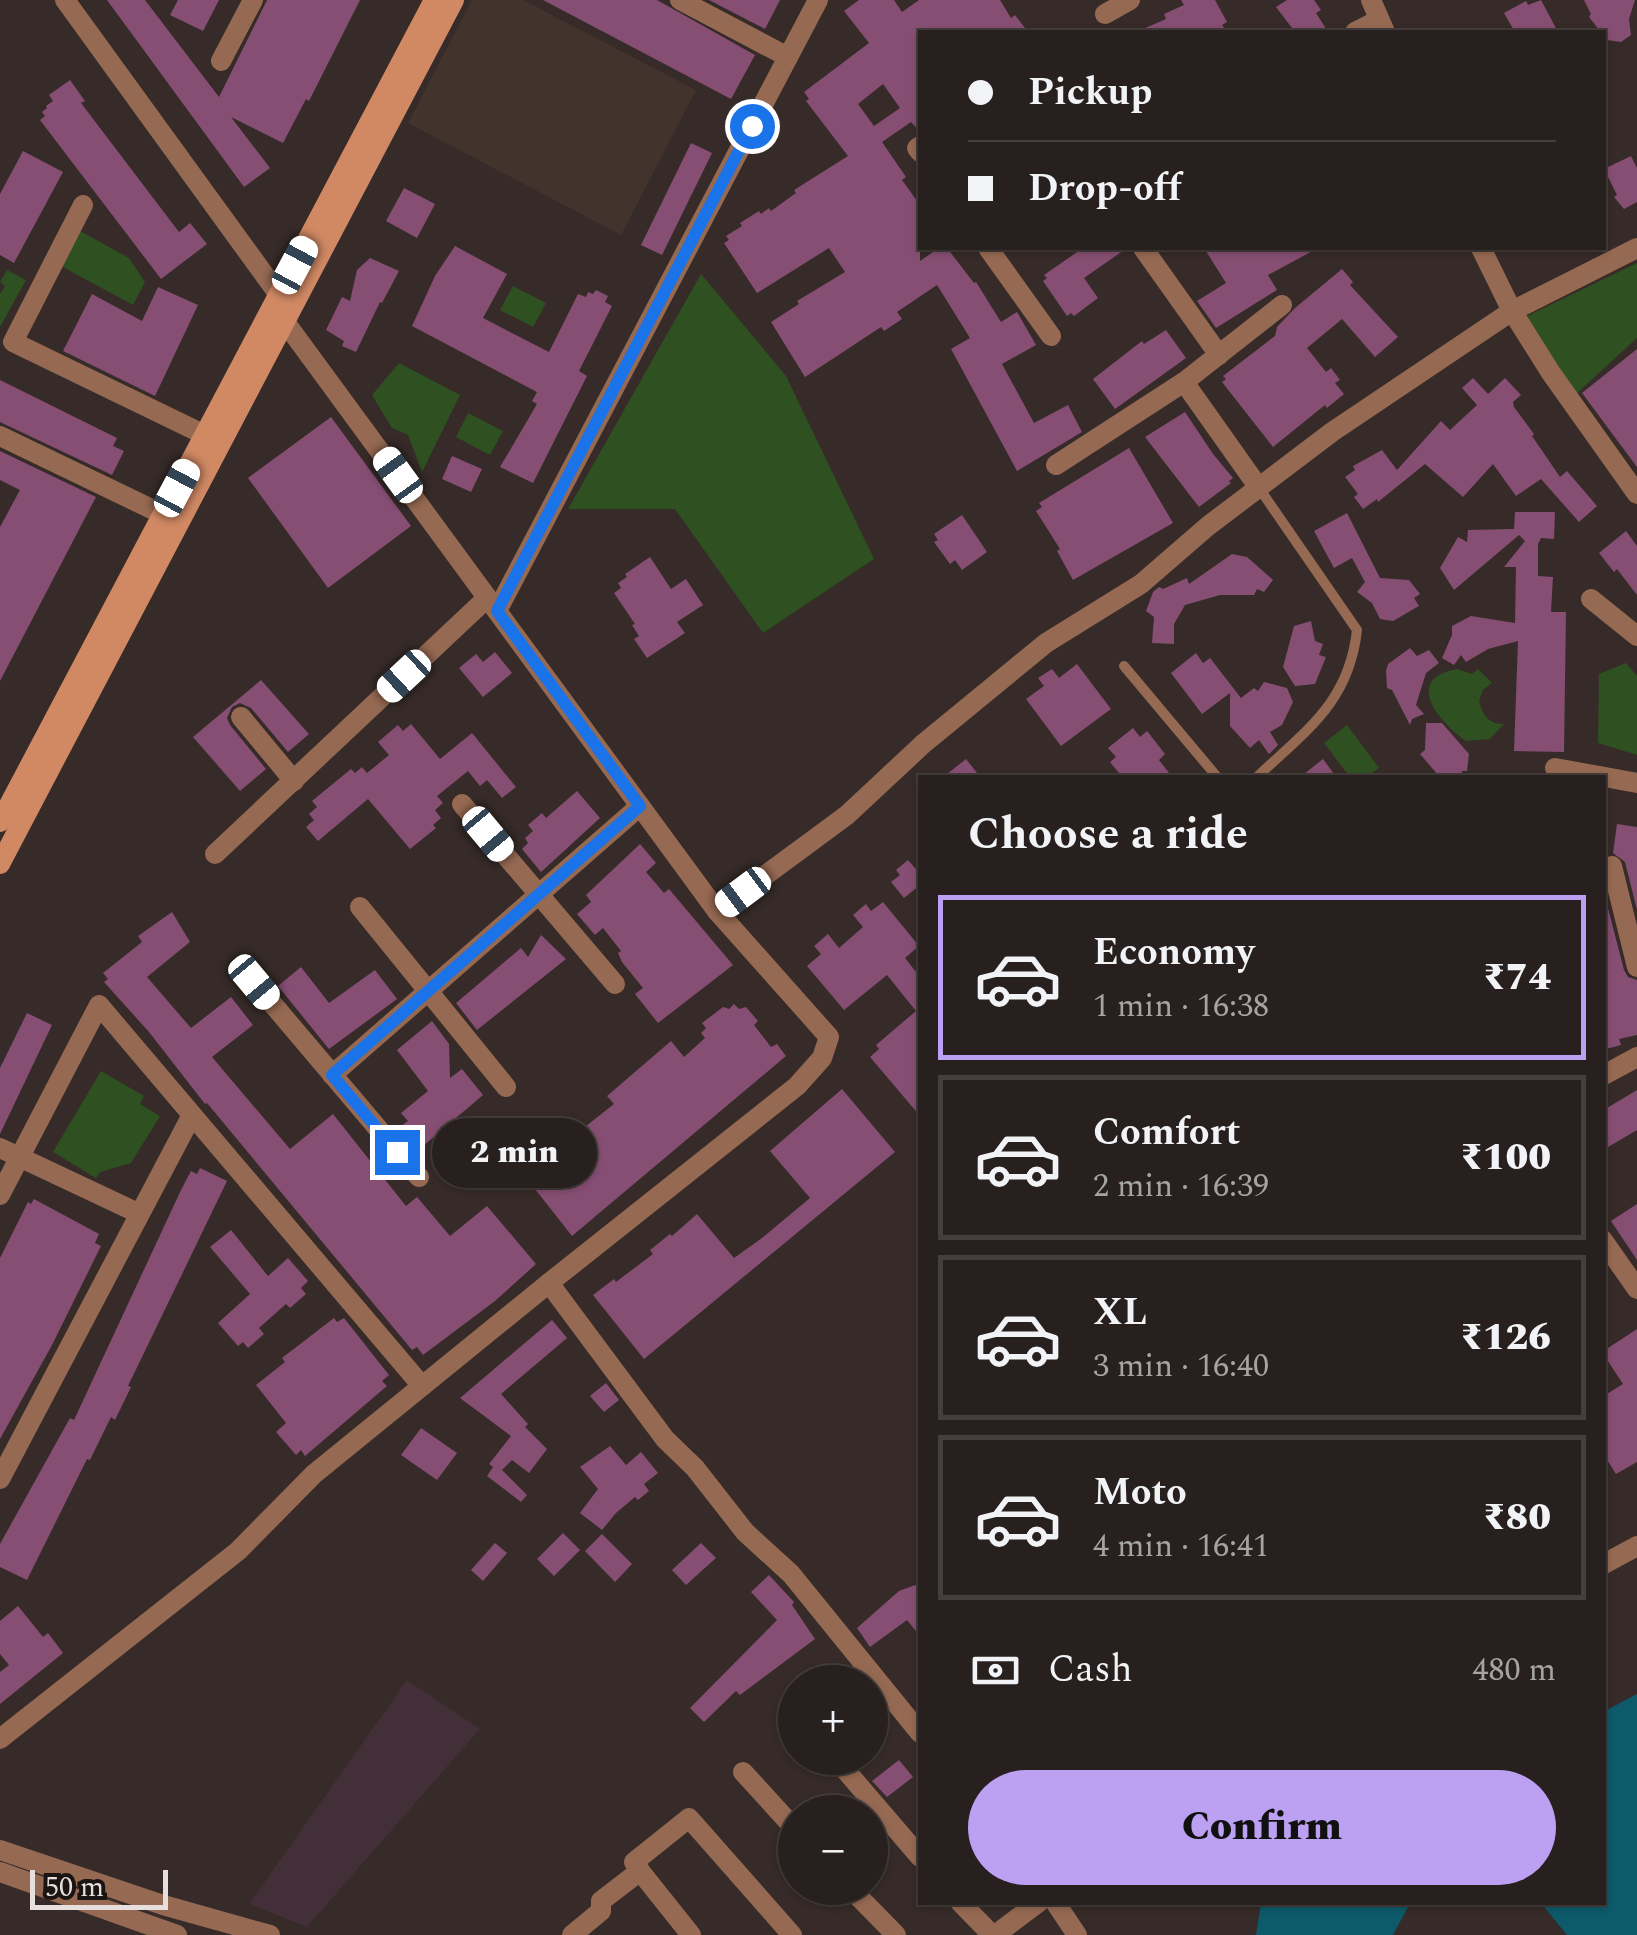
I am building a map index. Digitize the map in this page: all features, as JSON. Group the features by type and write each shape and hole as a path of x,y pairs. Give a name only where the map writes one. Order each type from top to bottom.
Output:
{"main road":[{"path":"0,864 285,309 434,0"},
{"path":"0,822 205,435 285,309 454,0"}],"street":[{"path":"0,1739 238,1551 314,1474 797,1086 822,1058 829,1037 717,911 492,604 65,0"},
{"path":"221,61 253,0"},
{"path":"680,0 788,57"},
{"path":"216,854 492,604 818,0"},
{"path":"1104,14 1130,0"},
{"path":"83,204 13,342 205,435"},
{"path":"717,911 847,815 924,744 1046,643 1141,584 1208,526 1372,404 1512,311 1637,248"},
{"path":"989,250 1051,336"},
{"path":"1144,250 1219,355"},
{"path":"1483,250 1512,311 1551,374 1637,494"},
{"path":"1056,465 1184,382 1282,305"},
{"path":"1184,382 1259,488"},
{"path":"0,436 162,514"},
{"path":"1591,600 1637,636"},
{"path":"240,717 294,780"},
{"path":"1556,768 1596,775"},
{"path":"1606,777 1637,782"},
{"path":"462,804 614,984"},
{"path":"332,1075 640,806"},
{"path":"1612,866 1637,968"},
{"path":"360,907 506,1086"},
{"path":"254,982 419,1177"},
{"path":"0,1195 10,1153 99,1005 422,1386"},
{"path":"1606,1074 1637,1057"},
{"path":"0,1479 192,1115"},
{"path":"10,1153 138,1214"},
{"path":"1606,1246 1637,1290"},
{"path":"549,1282 665,1439 695,1468 745,1532 791,1574 918,1731"},
{"path":"1606,1563 1637,1546"},
{"path":"743,1772 778,1810"},
{"path":"850,1775 918,1855"},
{"path":"691,1935 634,1862 689,1818 792,1935"},
{"path":"0,1850 163,1905 270,1935"},
{"path":"580,1932 601,1912 601,1902 640,1871"},
{"path":"0,1872 177,1935"},
{"path":"867,1905 896,1935"},
{"path":"963,1905 994,1935 1035,1905"},
{"path":"1056,1905 1077,1935"}],"lane":[{"path":"1259,488 1357,630 1354,659 1330,708 1259,775"},
{"path":"1124,666 1215,775"}],"shaded area":[{"path":"472,0 523,0 696,90 621,235 408,123"},
{"path":"407,1680 480,1729 307,1927 249,1904"}],"green space":[{"path":"80,231 129,258 145,282 133,305 61,266"},
{"path":"1637,263 1637,338 1575,395 1523,318"},
{"path":"7,270 26,280 0,327 0,294 5,286 0,282"},
{"path":"701,274 786,376 874,559 763,633 675,509 568,509"},
{"path":"513,286 546,303 533,327 500,310"},
{"path":"399,363 460,395 422,472 408,435 392,428 372,395"},
{"path":"468,413 503,431 490,455 456,437"},
{"path":"1626,663 1637,676 1637,755 1598,743 1599,674"},
{"path":"1457,669 1472,674 1478,669 1492,683 1483,690 1479,701 1487,718 1504,724 1490,739 1466,741 1446,724 1431,702 1432,682"},
{"path":"1347,725 1379,768 1369,775 1348,775 1324,743"},
{"path":"101,1071 144,1096 140,1104 160,1116 131,1163 100,1172 96,1178 53,1152"}],"water":[{"path":"1637,1694 1637,1935 1567,1935 1543,1905 1606,1905 1606,1710"},
{"path":"1261,1905 1408,1905 1393,1935 1256,1935"}],"building":[{"path":"107,0 145,0 219,97 267,0 360,0 283,143 231,117 270,168 244,187"},
{"path":"178,0 219,0 203,31 170,15"},
{"path":"543,0 657,0 755,55 731,99"},
{"path":"709,0 780,0 765,29"},
{"path":"859,0 894,0 902,12 919,0 1000,0 1011,18 1015,15 1026,30 918,30 918,130 911,122 882,142 918,202 920,261 936,250 949,250 976,282 1001,322 1017,312 1036,345 1002,364 1034,423 1068,405 1082,432 1017,471 951,349 970,338 937,285 897,312 902,319 884,331 881,327 805,377 771,322 845,272 829,248 757,293 724,243 729,240 726,236 742,226 740,223 759,211 771,211 796,193 794,190 848,156 806,101 809,99 804,92 869,43 844,11","holes":["883,84 900,108 874,126 858,104"]},
{"path":"1181,0 1215,0 1227,22 1222,25 1226,30 1141,30 1166,19 1164,14 1184,5"},
{"path":"1287,0 1314,0 1321,10 1316,13 1327,30 1293,30 1276,7"},
{"path":"1541,0 1557,30 1514,30 1504,13 1526,1 1528,5"},
{"path":"1584,0 1635,0 1629,19 1631,35 1621,42 1607,40 1606,30 1599,30 1589,17"},
{"path":"70,80 85,101 81,103 179,232 190,223 207,244 161,279 40,120 53,101 49,95"},
{"path":"691,143 712,153 662,255 641,245"},
{"path":"23,151 63,172 14,263 0,255 0,194"},
{"path":"1631,156 1637,168 1637,202 1624,209 1614,197 1617,195 1606,168"},
{"path":"404,188 435,204 417,238 386,221"},
{"path":"455,246 507,274 483,318 549,352 578,294 586,297 596,290 608,296 605,302 612,306 579,371 587,376 533,483 500,467 537,404 532,401 537,392 412,326 435,276"},
{"path":"1080,250 1124,250 1084,278 1098,298 1074,316 1067,316 1043,281 1047,278 1044,275"},
{"path":"1205,250 1314,250 1268,275 1277,290 1216,328 1197,301 1226,283"},
{"path":"370,258 399,271 356,352 342,346 344,341 326,330 342,297 350,301 357,270"},
{"path":"1342,269 1353,282 1350,285 1398,337 1375,357 1342,319 1307,348 1326,372 1331,368 1340,380 1335,383 1344,394 1273,447 1222,382 1226,379 1223,376 1275,336 1277,327 1295,308"},
{"path":"158,287 198,305 155,396 63,351 92,294 142,321"},
{"path":"1166,330 1186,358 1115,409 1093,379 1142,341 1144,344"},
{"path":"1637,349 1637,467 1582,393"},
{"path":"1473,378 1488,394 1505,378 1521,395 1513,402 1514,407 1560,477 1567,471 1597,506 1579,522 1541,479 1516,496 1493,464 1463,497 1425,464 1378,502 1377,499 1363,509 1354,497 1358,494 1345,477 1355,470 1353,466 1382,450 1397,470 1441,421 1450,430 1477,405 1462,388"},
{"path":"0,380 117,438 113,446 124,451 112,475 0,422"},
{"path":"1185,412 1233,478 1199,507 1145,437"},
{"path":"331,417 411,526 328,588 248,478"},
{"path":"1129,448 1173,523 1073,580 1057,551 1060,549 1036,511 1042,507 1039,503"},
{"path":"0,451 96,497 0,681 0,527 20,490 0,480"},
{"path":"452,456 482,469 471,492 442,479"},
{"path":"1515,512 1555,512 1554,539 1541,538 1538,544 1538,576 1553,577 1551,612 1566,612 1564,752 1514,751 1518,641 1488,649 1466,662 1461,655 1454,665 1442,658 1452,626 1471,616 1515,623 1516,567 1504,567 1525,541 1519,535 1454,590 1440,568 1458,537 1467,542 1468,530 1514,529"},
{"path":"1347,513 1380,578 1409,580 1420,594 1414,598 1419,606 1393,621 1380,619 1372,603 1357,592 1365,582 1352,558 1334,568 1314,531"},
{"path":"962,515 987,552 962,570 955,560 950,564 934,542 938,540 934,534"},
{"path":"1626,531 1637,546 1637,595 1599,553"},
{"path":"1232,554 1247,557 1273,580 1264,592 1257,589 1254,595 1220,595 1185,605 1174,624 1174,644 1152,643 1154,617 1146,611 1153,592 1187,578 1189,584"},
{"path":"650,557 671,589 686,579 703,605 677,622 685,633 647,658 634,639 639,636 632,625 635,624 614,593 621,588 618,583 627,577 625,574"},
{"path":"1311,621 1315,641 1323,644 1319,655 1326,657 1315,684 1295,686 1283,667 1294,626"},
{"path":"1410,648 1417,656 1429,650 1439,663 1426,673 1416,705 1424,714 1412,719 1410,725 1392,690 1387,688 1386,671 1388,664"},
{"path":"495,652 512,673 483,697 459,668 476,654 483,662"},
{"path":"1196,653 1203,663 1210,658 1241,698 1254,688 1258,691 1264,682 1287,688 1293,702 1282,725 1270,732 1278,745 1269,754 1259,740 1250,748 1230,726 1230,693 1202,714 1171,673"},
{"path":"1077,664 1111,709 1061,746 1026,699 1044,686 1038,678 1052,669 1059,678"},
{"path":"261,680 309,734 288,752 251,708 240,703 232,707 227,718 230,725 266,769 240,791 193,737"},
{"path":"1426,723 1442,723 1469,754 1467,771 1461,775 1438,775 1420,754 1425,750"},
{"path":"411,724 440,759 472,733 516,787 502,798 487,780 480,786 468,771 437,796 443,803 435,810 441,818 433,825 436,828 410,849 368,799 318,841 306,827 314,820 309,814 317,807 312,801 351,769 355,773 362,767 367,773 389,755 378,742 398,725 403,731"},
{"path":"1133,728 1140,737 1147,731 1165,754 1159,760 1171,775 1121,775 1110,762 1116,757 1108,748"},
{"path":"966,759 979,775 946,775"},
{"path":"1323,759 1335,775 1303,775"},
{"path":"577,791 600,818 541,872 522,849 528,843 525,838 533,831 528,825 542,813 546,818"},
{"path":"1617,824 1637,827 1637,910 1625,862 1613,853"},
{"path":"640,844 656,863 646,872 664,893 669,889 733,965 658,1023 635,994 643,988 622,962 618,953 621,951 603,928 595,935 577,914 591,902 586,895"},
{"path":"908,860 918,872 918,887 904,898 891,882 900,875 896,870"},
{"path":"1606,900 1624,970 1628,977 1637,980 1637,1035 1619,1039 1621,1045 1606,1049"},
{"path":"883,902 918,945 905,958 918,974 918,1114 870,1057 879,1049 876,1045 916,1011 887,975 844,1010 807,966 821,954 814,946 828,934 839,948 863,927 853,915 866,904 871,911"},
{"path":"172,912 190,942 147,977 191,1028 231,997 253,1025 212,1057 290,1149 333,1114 406,1206 417,1197 450,1236 487,1206 536,1264 495,1301 423,1355 417,1347 412,1350 104,982 108,979 103,973 142,942 138,936"},
{"path":"541,935 566,959 477,1030 456,1003 521,948 528,957"},
{"path":"301,967 329,1003 375,970 397,999 329,1049 278,986"},
{"path":"734,1004 739,1009 746,1007 771,1047 777,1044 786,1056 572,1236 524,1175 614,1104 607,1096 671,1041 684,1057 705,1038 702,1023 723,1007 729,1009"},
{"path":"27,1013 52,1025 0,1134 0,1068"},
{"path":"432,1021 449,1044 450,1078 462,1069 483,1095 416,1152 397,1129 408,1121 401,1113 428,1091 397,1050"},
{"path":"842,1089 895,1152 644,1359 593,1295 653,1254 650,1250 697,1214 734,1258 762,1238 810,1198 770,1151"},
{"path":"1637,1090 1637,1130 1608,1147 1606,1144 1606,1109"},
{"path":"200,1168 227,1181 115,1420 111,1417 90,1460 87,1459 27,1580 0,1567 0,1544 70,1418 74,1420 181,1190 191,1171 197,1174"},
{"path":"34,1199 99,1234 95,1243 101,1246 0,1439 0,1258 28,1202 31,1204"},
{"path":"1637,1204 1637,1260 1611,1221"},
{"path":"231,1230 268,1276 288,1258 308,1281 301,1288 306,1294 290,1308 286,1304 259,1328 264,1334 248,1348 243,1342 238,1346 218,1323 250,1294 210,1247"},
{"path":"334,1318 337,1322 344,1318 389,1375 382,1381 387,1386 305,1456 301,1450 296,1455 276,1432 286,1423 256,1385 285,1362 282,1358"},
{"path":"552,1320 567,1338 501,1394 547,1449 529,1473 512,1460 502,1470 527,1495 521,1502 487,1476 493,1467 489,1464 511,1436 460,1398"},
{"path":"1637,1329 1637,1462 1616,1474 1606,1458 1606,1395 1623,1384 1606,1358 1606,1349"},
{"path":"606,1383 619,1400 604,1412 590,1396"},
{"path":"421,1428 457,1453 437,1480 401,1455"},
{"path":"610,1446 626,1465 641,1452 658,1473 644,1484 649,1491 638,1500 635,1497 602,1530 580,1513 598,1489 580,1467"},
{"path":"563,1533 580,1550 554,1576 537,1559"},
{"path":"602,1534 632,1564 615,1582 585,1551"},
{"path":"495,1543 507,1553 483,1581 471,1570"},
{"path":"701,1543 716,1558 686,1585 672,1570"},
{"path":"769,1575 794,1602 792,1605 815,1639 740,1695 736,1691 704,1722 690,1708 777,1620 751,1592"},
{"path":"915,1585 918,1589 918,1634 907,1620 870,1647 857,1628 899,1591"},
{"path":"18,1606 43,1637 48,1633 63,1653 0,1704 0,1672 9,1665 0,1654 0,1621"},
{"path":"899,1760 913,1777 888,1796 872,1781 888,1775 888,1769"}],"route":[{"path":"397,1152 332,1075 640,806 497,611 752,126"}]}
